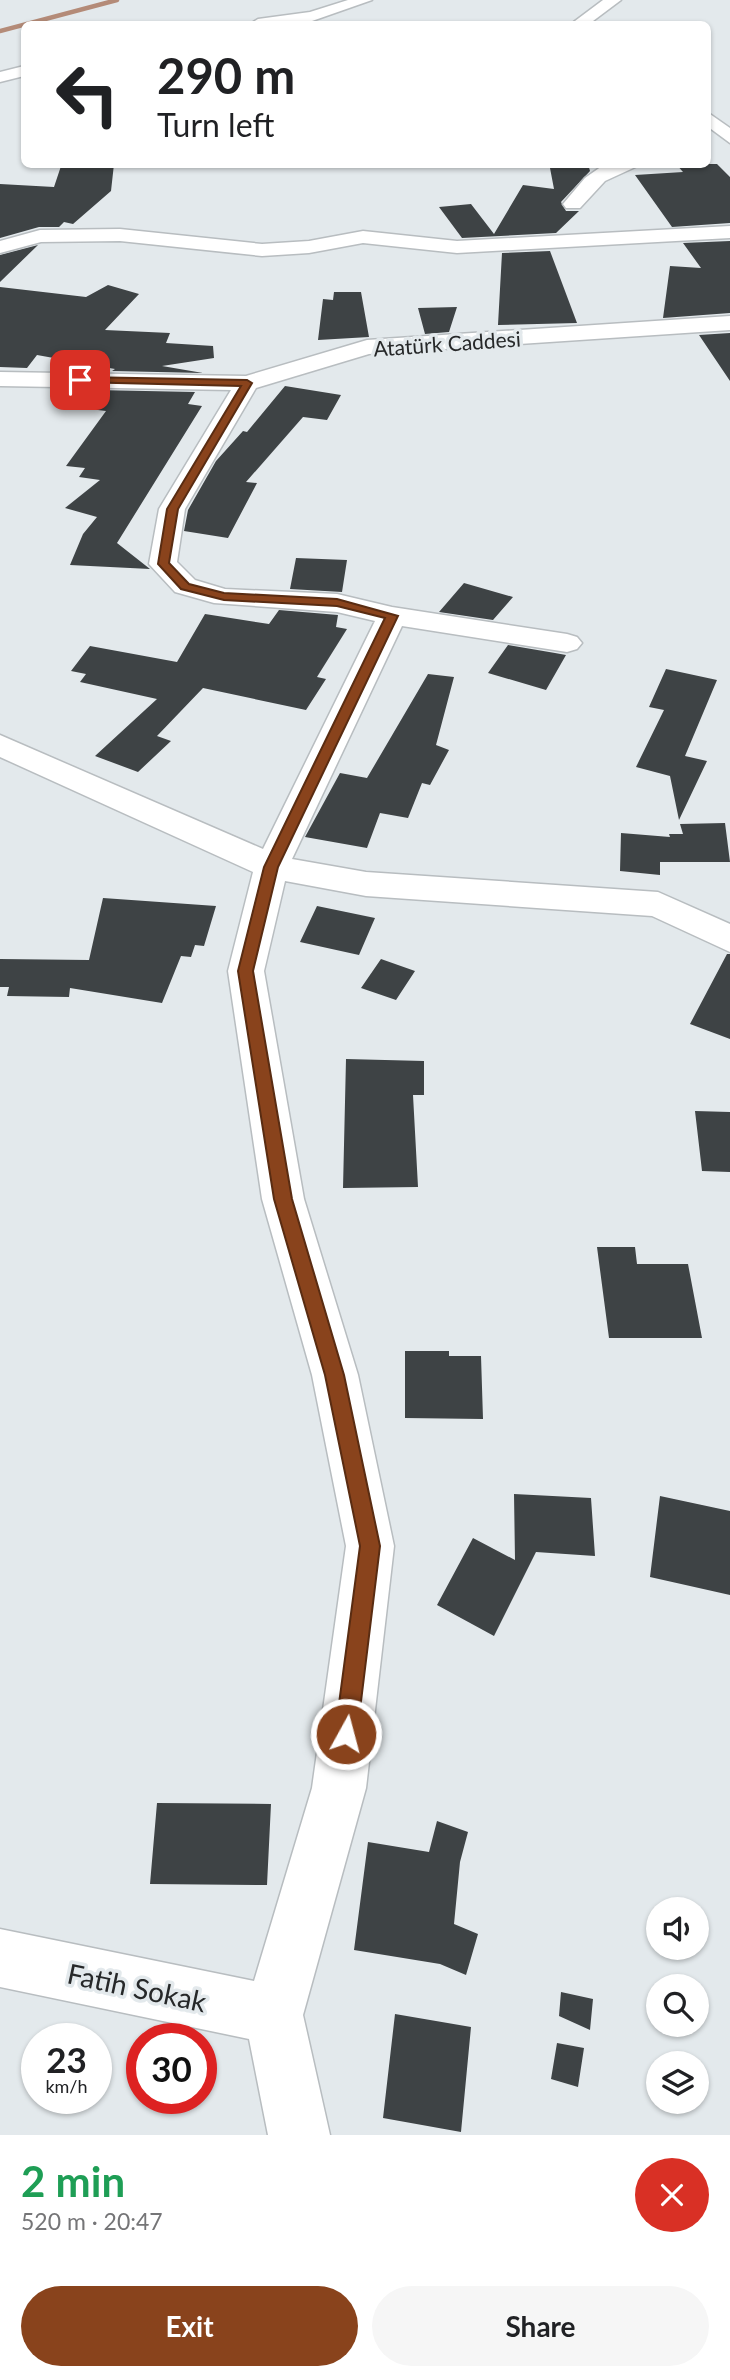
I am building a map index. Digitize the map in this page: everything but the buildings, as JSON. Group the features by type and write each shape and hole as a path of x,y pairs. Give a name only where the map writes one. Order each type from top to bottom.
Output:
{"street":[{"path":"278,21 312,16 364,0"},
{"path":"583,21 613,0"},
{"path":"0,77 21,72"},
{"path":"711,108 730,137"},
{"path":"573,204 602,171 610,168"},
{"path":"0,247 40,236 120,235 262,250 309,247 363,237 457,247 730,232"},
{"name":"Atatürk Caddesi","path":"0,379 247,383 367,347 730,323"},
{"path":"247,383 172,509 163,564 185,586 224,597 337,603 392,616 567,643"},
{"path":"299,2135 274,2015 339,1788 370,1546 335,1375 283,1199 246,971 271,867 392,616"},
{"path":"0,745 224,843 271,867 366,884 657,904 727,932"},
{"name":"Fatih Sokak","path":"0,1958 274,2015"}],"waterway":[{"path":"38,21 117,0"},
{"path":"0,31 21,25"}],"route":[{"path":"80,380 247,383 172,509 163,564 185,586 224,597 337,603 392,616 271,867 246,971 283,1199 335,1375 370,1546 346,1734"}]}
